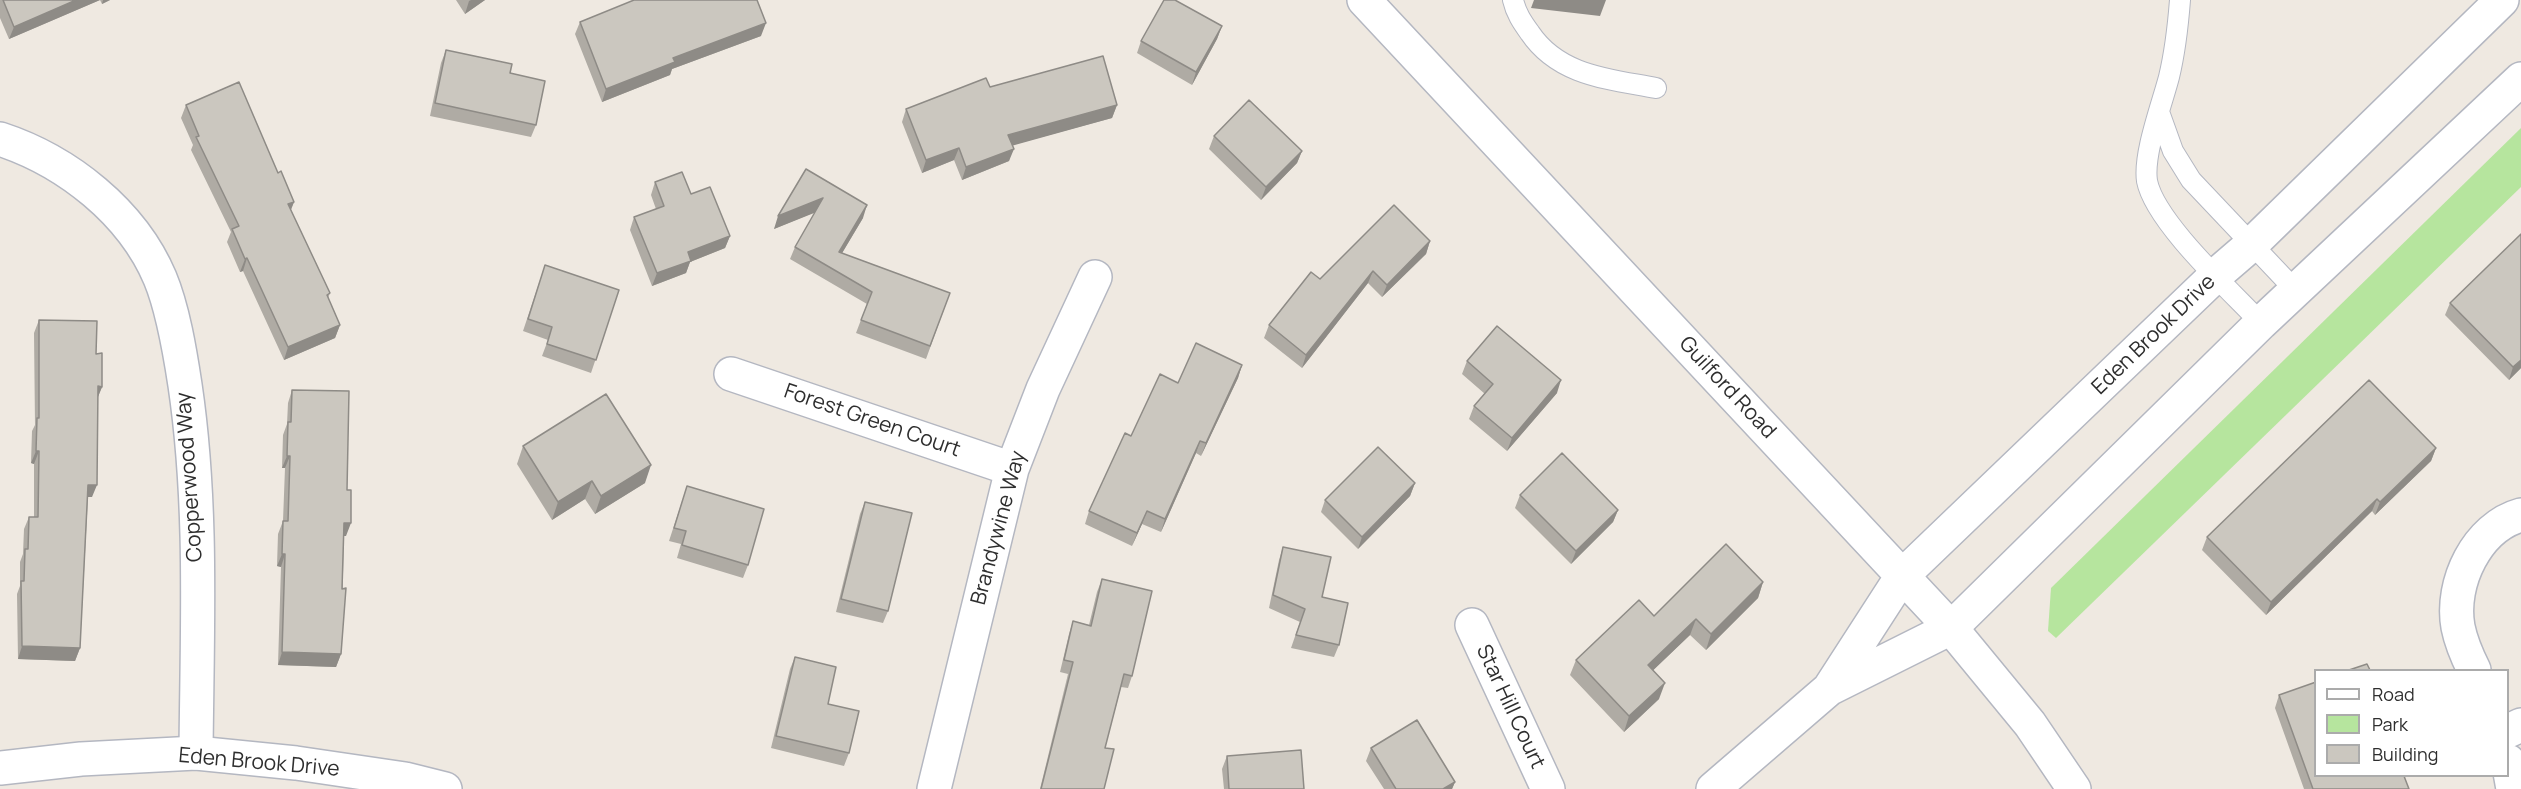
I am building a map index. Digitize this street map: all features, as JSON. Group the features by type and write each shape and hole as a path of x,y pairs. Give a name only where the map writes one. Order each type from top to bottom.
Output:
{"street":[{"name":"Guilford Road","path":"1364,0 1951,628 2030,724 2074,789"},
{"name":"Eden Brook Drive","path":"1829,689 1902,576 2216,275 2252,244 2502,0"},
{"name":"Eden Brook Drive","path":"1713,789 1829,689 1951,628 2261,323 2297,292 2521,79"},
{"name":"Copperwood Way","path":"0,139 19,145 57,164 100,195 136,235 160,279 180,350 192,435 196,537 196,753"},
{"name":"Brandywine Way","path":"934,789 1012,469 1043,389 1095,277"},
{"name":"Forest Green Court","path":"731,374 1012,469"},
{"path":"2474,669 2458,624 2459,595 2463,574 2471,555 2489,533 2521,515"},
{"name":"Star Hill Court","path":"1472,625 1548,789"},
{"name":"Eden Brook Drive","path":"0,768 81,759 196,753 405,779 445,789"},
{"path":"2509,767 2513,789"}],"lane":[{"path":"1513,0 1516,12 1537,43 1564,66 1591,76 1656,88"},
{"path":"2180,0 2177,32 2149,151 2147,181 2161,210 2181,238 2261,323"},
{"path":"2159,112 2173,151 2191,180 2297,292"}],"green space":[{"path":"2521,128 2521,187 2056,638 2048,631 2051,588"}],"building":[{"path":"3,0 76,0 14,27"},
{"path":"634,0 757,0 766,23 673,58 675,62 606,89 580,22"},
{"path":"1164,0 1175,0 1222,26 1196,72 1141,41"},
{"path":"446,50 512,64 510,73 545,81 536,125 435,103"},
{"path":"1103,56 1117,105 1008,135 1014,149 966,167 959,148 926,160 906,109 986,78 990,87"},
{"path":"239,82 278,173 281,171 294,202 288,204 330,293 327,295 340,325 288,347 232,229 239,226 196,137 199,136 186,105"},
{"path":"1249,100 1302,151 1266,187 1214,136"},
{"path":"806,169 867,205 839,252 950,293 930,346 861,320 872,292 795,247 823,198 778,216"},
{"path":"682,172 691,194 710,187 730,236 688,252 691,261 657,273 634,217 664,206 655,182"},
{"path":"1394,205 1430,241 1387,285 1373,271 1306,355 1269,325 1311,272 1320,279"},
{"path":"2521,234 2521,360 2513,367 2450,303"},
{"path":"545,265 619,290 596,360 547,344 552,327 528,319"},
{"path":"39,320 97,321 96,354 102,353 102,387 98,386 97,485 88,485 80,648 22,646 21,581 24,581 25,549 28,549 29,517 38,517 39,451 36,451 37,418 39,418"},
{"path":"1497,326 1561,380 1512,438 1474,406 1493,384 1467,361"},
{"path":"1196,343 1242,365 1206,443 1200,441 1165,519 1147,511 1137,533 1089,511 1125,433 1131,436 1160,374 1178,383"},
{"path":"2369,380 2436,448 2380,502 2377,499 2271,602 2207,537"},
{"path":"292,390 349,391 347,490 351,490 351,523 344,523 342,589 346,588 341,654 282,652 285,554 282,554 283,521 288,521 290,456 287,456 288,422 291,422"},
{"path":"606,394 651,465 601,496 592,481 558,502 523,446"},
{"path":"1378,447 1415,483 1362,537 1325,500"},
{"path":"1562,453 1618,510 1576,551 1520,495"},
{"path":"687,486 764,509 748,565 682,545 686,531 674,528"},
{"path":"865,502 912,513 888,611 841,599"},
{"path":"1726,544 1763,582 1711,634 1696,619 1648,665 1665,683 1629,716 1576,660 1639,600 1654,616"},
{"path":"1283,547 1331,557 1322,597 1348,603 1339,645 1296,635 1305,609 1273,595"},
{"path":"1102,579 1152,591 1132,676 1124,674 1105,748 1114,749 1104,789 1041,789 1073,662 1064,660 1073,621 1091,626"},
{"path":"795,657 836,667 828,704 859,711 849,753 776,736"},
{"path":"2367,664 2370,669 2352,669"},
{"path":"2314,683 2314,777 2404,777 2409,789 2313,789 2279,695"},
{"path":"1417,720 1455,782 1443,789 1396,789 1371,748"},
{"path":"1301,750 1304,789 1229,789 1227,756"}]}
